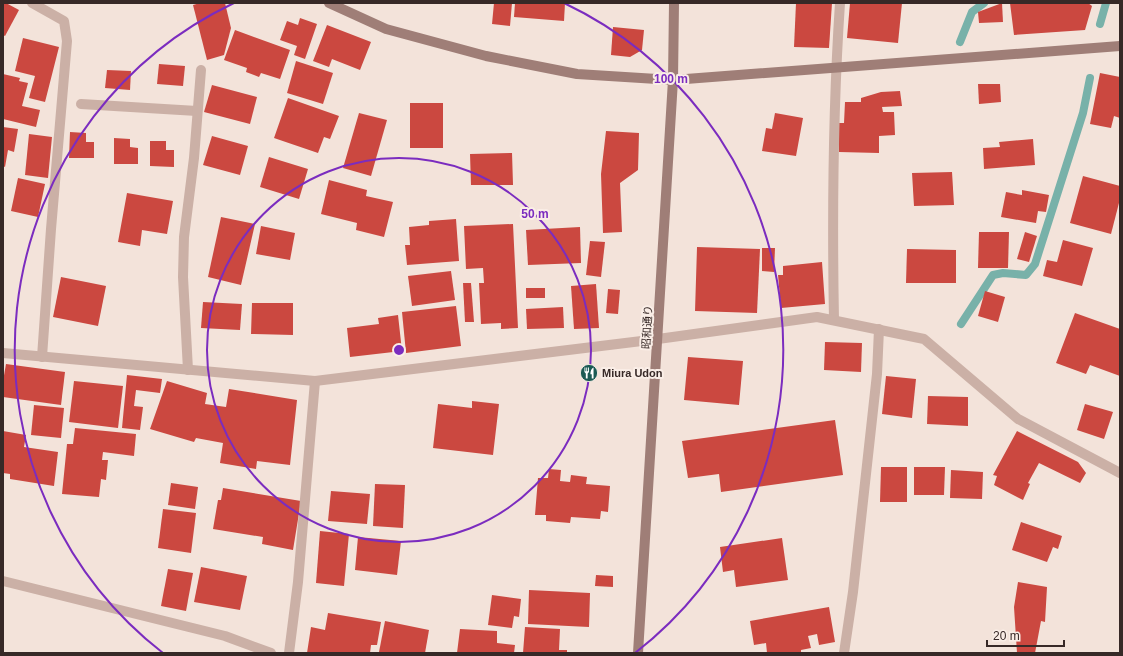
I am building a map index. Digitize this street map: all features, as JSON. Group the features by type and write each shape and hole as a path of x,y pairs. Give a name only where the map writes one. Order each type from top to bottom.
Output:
{"street":[{"path":"32,3 64,21 66,41 42,357"},
{"path":"329,3 386,29 486,56 577,74 673,80 1120,46"},
{"name":"昭和通り","path":"638,653 673,80 674,3"},
{"path":"834,320 833,264 836,68 840,3"},
{"path":"188,370 183,277 184,237 194,158 201,70"},
{"path":"82,104 198,111"},
{"path":"3,353 315,381 658,339 818,317 924,339 1018,419 1120,473"},
{"path":"844,653 853,592 876,381 879,329"},
{"path":"288,653 298,582 315,381"},
{"path":"3,581 225,636 271,653"}],"building":[{"path":"3,3 6,3 19,10 5,36 3,35"},
{"path":"200,3 225,3 231,28 224,55 207,60 193,5"},
{"path":"494,3 512,3 510,26 492,24"},
{"path":"515,3 565,3 564,21 514,17"},
{"path":"796,3 832,3 829,48 794,47"},
{"path":"850,3 902,3 898,43 847,38"},
{"path":"1002,3 1003,22 979,23 978,12"},
{"path":"1010,3 1088,3 1092,6 1085,30 1014,35"},
{"path":"300,18 317,24 305,59 294,55 297,46 280,40 287,21 298,25"},
{"path":"327,25 371,42 360,70 332,59 329,67 313,61"},
{"path":"613,27 644,30 642,50 630,57 611,55"},
{"path":"235,30 290,50 280,79 261,73 259,77 246,72 247,68 224,60"},
{"path":"23,38 59,47 45,102 29,98 35,76 15,71"},
{"path":"296,61 333,73 323,104 287,93"},
{"path":"159,64 185,66 183,86 157,84"},
{"path":"107,70 131,71 130,90 105,88"},
{"path":"1100,73 1120,77 1120,118 1114,116 1111,128 1090,124"},
{"path":"3,74 20,78 19,81 28,83 22,106 40,110 36,127 3,119"},
{"path":"978,84 1000,84 1001,102 979,104"},
{"path":"212,85 257,97 250,124 204,112"},
{"path":"900,91 902,106 882,107 883,112 894,112 895,135 879,136 879,153 839,152 839,123 844,123 845,102 861,102 861,98 881,92"},
{"path":"288,98 339,116 330,139 324,137 318,153 274,138"},
{"path":"410,103 443,103 443,148 410,148"},
{"path":"359,113 387,120 371,176 343,168"},
{"path":"775,113 803,118 796,156 762,151 766,128 772,129"},
{"path":"3,127 18,129 14,152 8,150 5,167 3,166"},
{"path":"606,131 639,133 638,170 620,183 622,232 603,233 601,174"},
{"path":"70,132 86,133 86,142 94,142 94,158 69,158"},
{"path":"29,134 52,137 48,178 25,175"},
{"path":"212,136 248,146 240,175 203,165"},
{"path":"114,138 130,139 130,147 138,148 138,164 114,164"},
{"path":"1033,139 1035,165 984,169 983,148 1000,147 999,142"},
{"path":"150,141 166,141 166,150 174,150 174,167 150,166"},
{"path":"512,153 513,185 471,185 470,154"},
{"path":"269,157 308,169 299,199 260,187"},
{"path":"952,172 954,205 914,206 912,173"},
{"path":"1083,176 1120,186 1120,199 1111,234 1070,223"},
{"path":"18,178 45,184 38,217 11,211"},
{"path":"329,180 367,190 366,196 393,202 384,237 356,230 357,223 321,214"},
{"path":"1022,190 1049,195 1046,212 1038,211 1036,223 1001,217 1006,192 1022,195"},
{"path":"127,193 173,201 167,234 142,230 140,246 118,242"},
{"path":"221,217 255,224 241,285 208,277"},
{"path":"456,219 459,261 407,265 405,245 410,245 409,227 429,225 429,221"},
{"path":"513,224 518,328 501,329 501,323 481,324 479,283 484,283 483,268 466,269 464,226"},
{"path":"261,226 295,233 290,260 256,254"},
{"path":"580,227 581,263 528,265 526,230"},
{"path":"979,232 1009,232 1008,268 978,268"},
{"path":"1025,232 1037,236 1029,262 1017,259"},
{"path":"1063,240 1093,248 1082,286 1043,276 1047,260 1057,262"},
{"path":"590,241 605,242 601,277 586,275"},
{"path":"697,247 760,249 757,313 695,311"},
{"path":"762,248 775,248 774,272 762,271"},
{"path":"907,249 956,250 956,283 906,283"},
{"path":"822,262 825,304 781,308 778,275 783,275 783,266"},
{"path":"451,271 455,300 412,306 408,276"},
{"path":"61,277 106,286 98,326 53,317"},
{"path":"463,283 471,283 474,322 465,322"},
{"path":"596,284 599,328 574,329 571,286"},
{"path":"526,288 545,288 545,298 526,298"},
{"path":"608,289 620,290 618,314 606,313"},
{"path":"985,291 1005,297 998,322 978,316"},
{"path":"203,302 242,304 240,330 201,328"},
{"path":"252,303 293,303 293,335 251,334"},
{"path":"456,306 461,346 406,353 402,312"},
{"path":"563,307 564,328 527,329 526,309"},
{"path":"1075,313 1120,329 1120,376 1090,365 1086,374 1056,363"},
{"path":"398,315 402,351 350,357 347,328 379,324 378,318"},
{"path":"825,342 862,343 861,372 824,370"},
{"path":"688,357 743,361 739,405 684,400"},
{"path":"6,364 65,372 61,405 3,397 3,381"},
{"path":"127,375 162,379 160,393 136,390 134,406 143,407 140,430 122,428"},
{"path":"886,376 916,379 912,418 882,414"},
{"path":"74,381 123,386 118,428 69,422"},
{"path":"167,381 207,393 205,404 226,407 229,389 297,400 290,465 257,461 256,469 220,463 223,443 196,438 194,442 150,429"},
{"path":"928,396 968,397 968,426 927,424"},
{"path":"472,401 499,404 493,455 433,448 438,404 472,408"},
{"path":"1085,404 1113,412 1104,439 1077,430"},
{"path":"34,405 64,408 61,438 31,435"},
{"path":"835,420 843,475 721,492 719,474 688,478 682,441"},
{"path":"75,428 136,434 134,456 103,452 102,460 108,460 106,480 101,479 99,497 62,494 67,444 73,444"},
{"path":"3,431 26,435 24,447 58,452 54,486 10,479 10,474 3,473"},
{"path":"1017,431 1078,462 1086,473 1080,483 1039,463 1028,483 1030,484 1023,500 994,485 997,476 993,475"},
{"path":"881,467 907,467 907,502 880,502"},
{"path":"914,467 945,467 944,495 914,495"},
{"path":"549,469 561,470 560,481 570,482 571,475 587,477 586,484 610,486 608,512 601,511 600,519 571,517 570,523 546,521 546,515 535,515 538,478 548,478"},
{"path":"951,470 983,472 982,499 950,498"},
{"path":"171,483 198,487 195,509 168,505"},
{"path":"375,484 405,485 403,528 373,526"},
{"path":"223,488 301,501 293,550 262,544 263,537 213,529 218,500 221,500"},
{"path":"331,491 370,494 367,524 328,521"},
{"path":"163,509 196,513 191,553 158,548"},
{"path":"1021,522 1062,536 1058,549 1053,547 1047,562 1012,550"},
{"path":"320,531 349,534 344,586 316,583"},
{"path":"358,537 401,541 397,575 355,570"},
{"path":"782,538 788,580 736,587 734,570 723,572 720,547"},
{"path":"201,567 247,576 240,610 194,602"},
{"path":"168,569 193,573 186,611 161,606"},
{"path":"596,575 613,576 613,587 595,586"},
{"path":"1018,582 1047,587 1045,622 1041,621 1035,653 1017,653 1014,607"},
{"path":"529,590 590,593 589,627 528,624"},
{"path":"492,595 521,599 519,617 514,616 512,628 488,625"},
{"path":"829,607 835,642 819,645 817,634 808,636 811,648 801,650 801,653 767,653 766,643 754,645 750,621"},
{"path":"328,613 381,622 377,645 371,645 370,653 307,653 311,627 325,630"},
{"path":"385,621 429,630 425,653 379,652"},
{"path":"525,627 560,629 559,650 567,650 567,653 523,653"},
{"path":"460,629 497,631 497,643 515,645 514,653 457,653"}],"waterway":[{"path":"960,42 972,12 984,3"},
{"path":"1100,24 1106,3"},
{"path":"961,324 993,275 1003,273 1026,275 1035,264 1083,113 1090,78"}],"place":[{"name":"Miura Udon","path":"589,373"}]}
